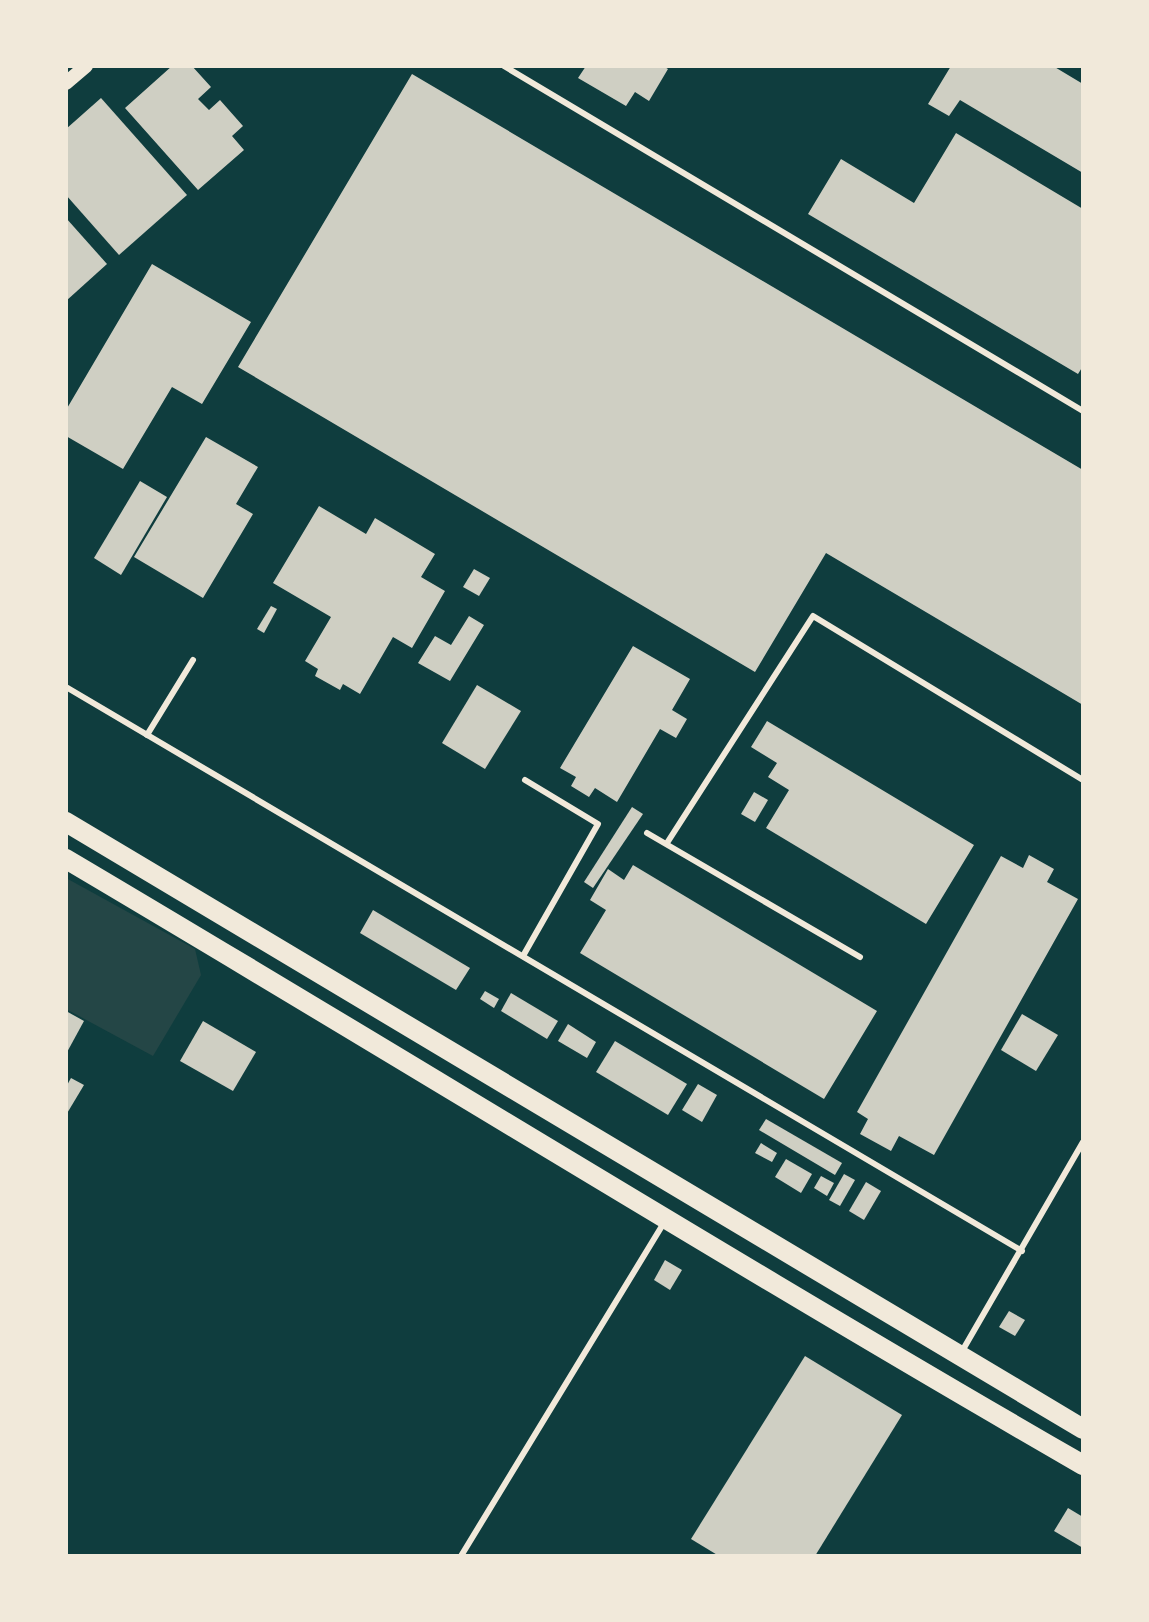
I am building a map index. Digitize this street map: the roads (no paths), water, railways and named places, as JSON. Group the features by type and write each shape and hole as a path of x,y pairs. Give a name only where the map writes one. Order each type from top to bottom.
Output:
{"main road":[{"path":"66,822 1083,1429"},
{"path":"66,859 884,1351 1083,1465"}],"street":[{"path":"66,83 86,66"}],"lane":[{"path":"504,66 1083,411"},
{"path":"667,843 813,616 1083,780"},
{"path":"147,735 193,660"},
{"path":"66,687 1022,1251"},
{"path":"523,956 598,824 525,780"},
{"path":"647,833 860,957"},
{"path":"959,1356 1083,1142"},
{"path":"461,1556 667,1218"}]}
